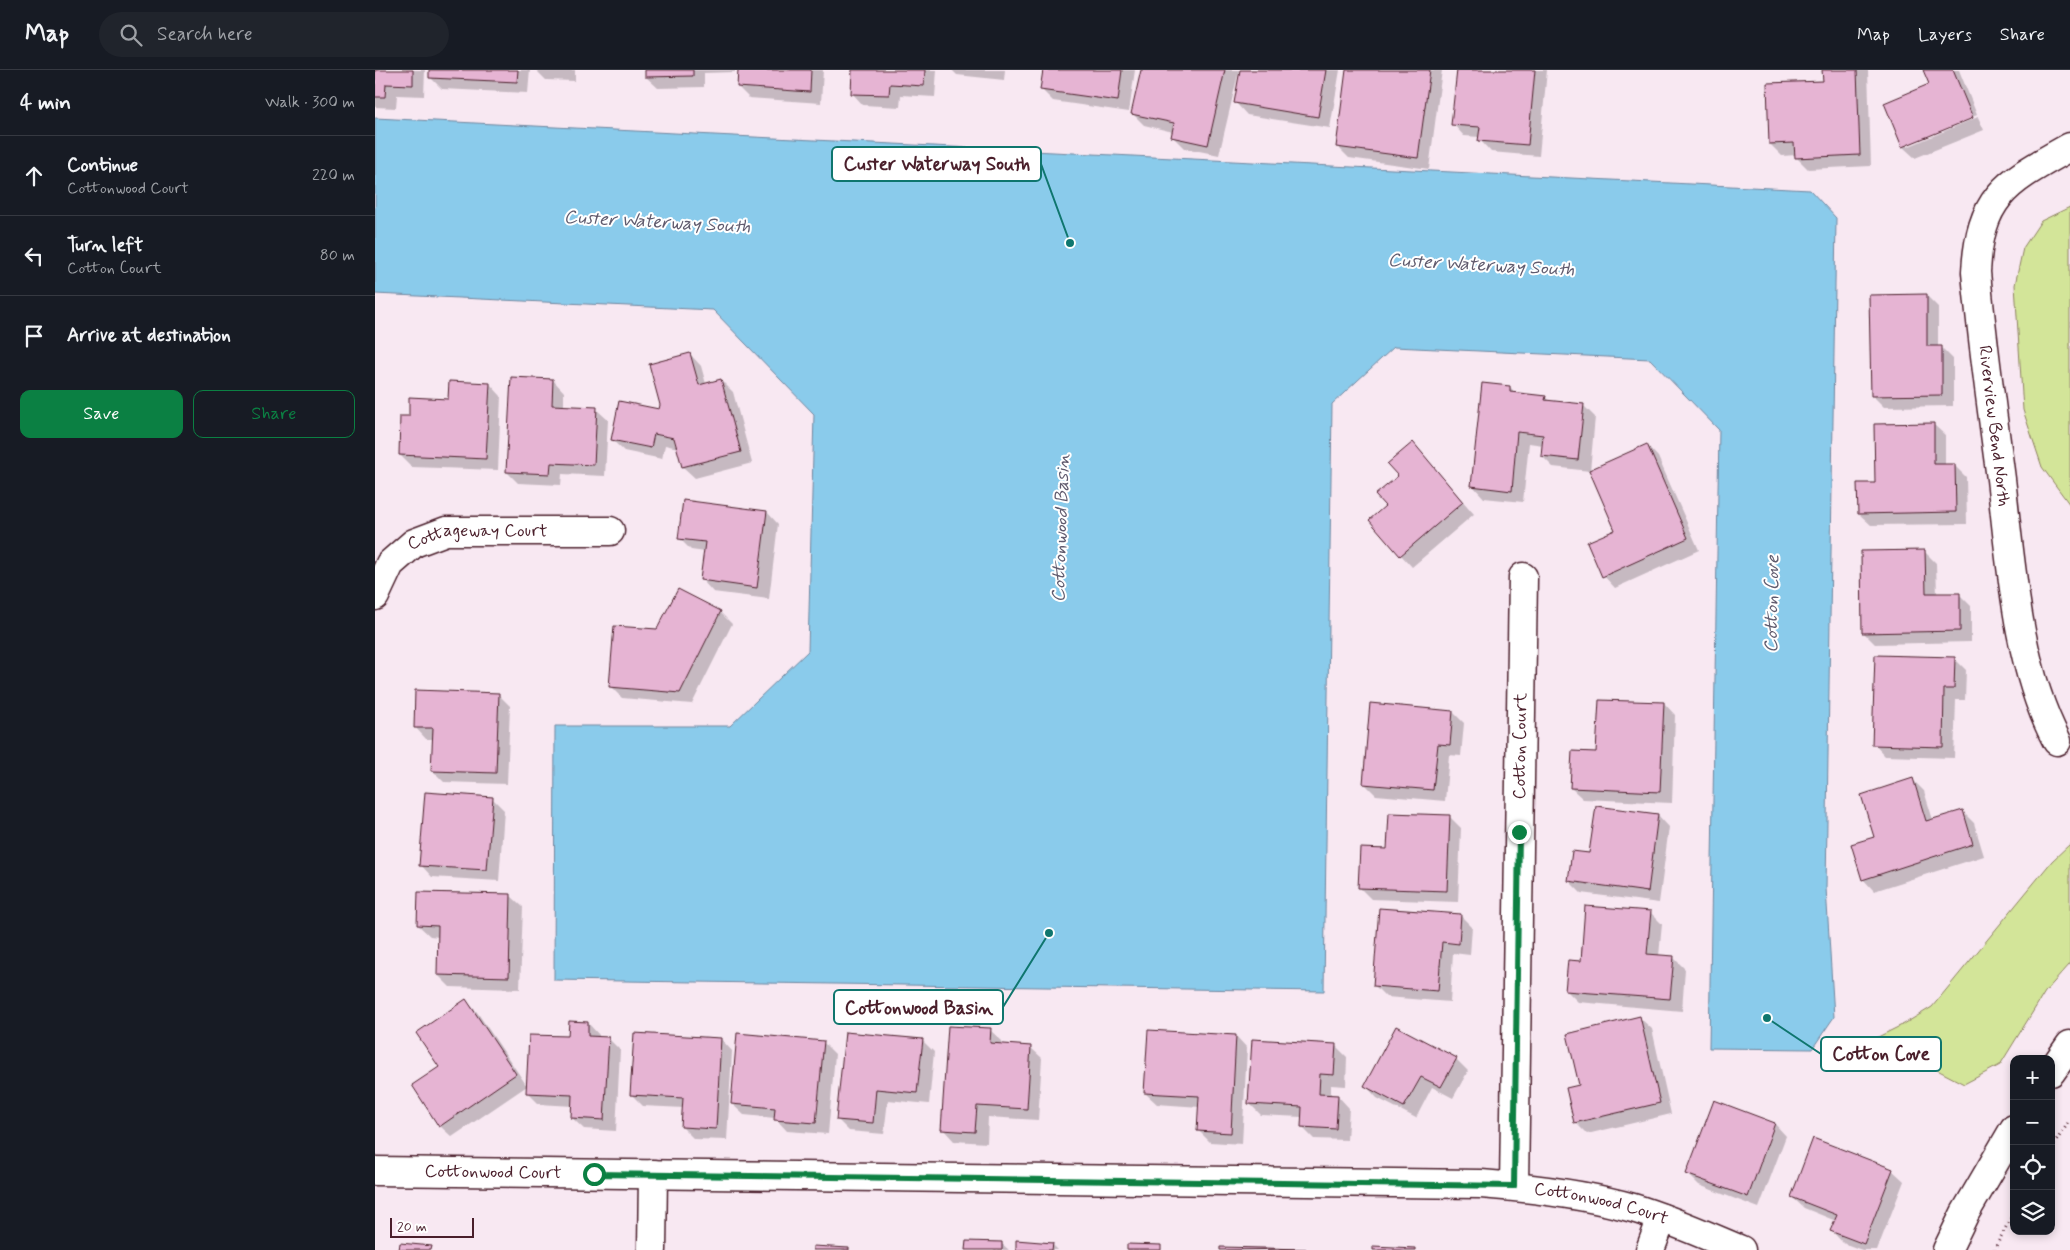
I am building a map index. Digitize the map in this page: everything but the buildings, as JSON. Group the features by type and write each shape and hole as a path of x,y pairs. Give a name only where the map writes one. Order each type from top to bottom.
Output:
{"street":[{"name":"Riverview Bend North","path":"2057,741 2046,719 2032,681 2016,596 1976,272 1979,235 1992,206 2008,185 2070,147"},
{"name":"Cottageway Court","path":"375,596 390,564 414,543 446,531 610,531"},
{"name":"Cotton Court","path":"1514,1186 1523,577"},
{"path":"2055,1066 2070,1045"},
{"path":"1947,1250 1965,1213 2010,1136"},
{"name":"Cottonwood Court","path":"375,1172 1514,1186 1556,1191 1606,1201 1662,1218 1741,1250"},
{"path":"652,1250 653,1174"},
{"path":"1651,1250 1662,1218"}],"path":[{"path":"2054,1145 2070,1120"},
{"path":"1994,1250 2010,1220"}],"green space":[{"path":"2070,207 2070,505 2042,467 2023,410 2015,285 2023,248 2041,221"},
{"path":"2070,844 2070,964 2045,992 2000,1065 1964,1084 1876,1038 1932,1007 2052,861"}],"water":[{"path":"375,118 1810,190 1836,218 1826,888 1834,1017 1812,1049 1709,1048 1719,430 1650,359 1394,347 1332,404 1324,991 554,980 555,726 730,726 808,651 814,414 713,310 375,294"}],"place":[{"name":"Custer Waterway South","path":"1070,243"},
{"name":"Cottonwood Basin","path":"1049,933"},
{"name":"Cotton Cove","path":"1767,1018"}],"route":[{"path":"594,1174 1481,1184 1514,1186 1519,832"}]}
